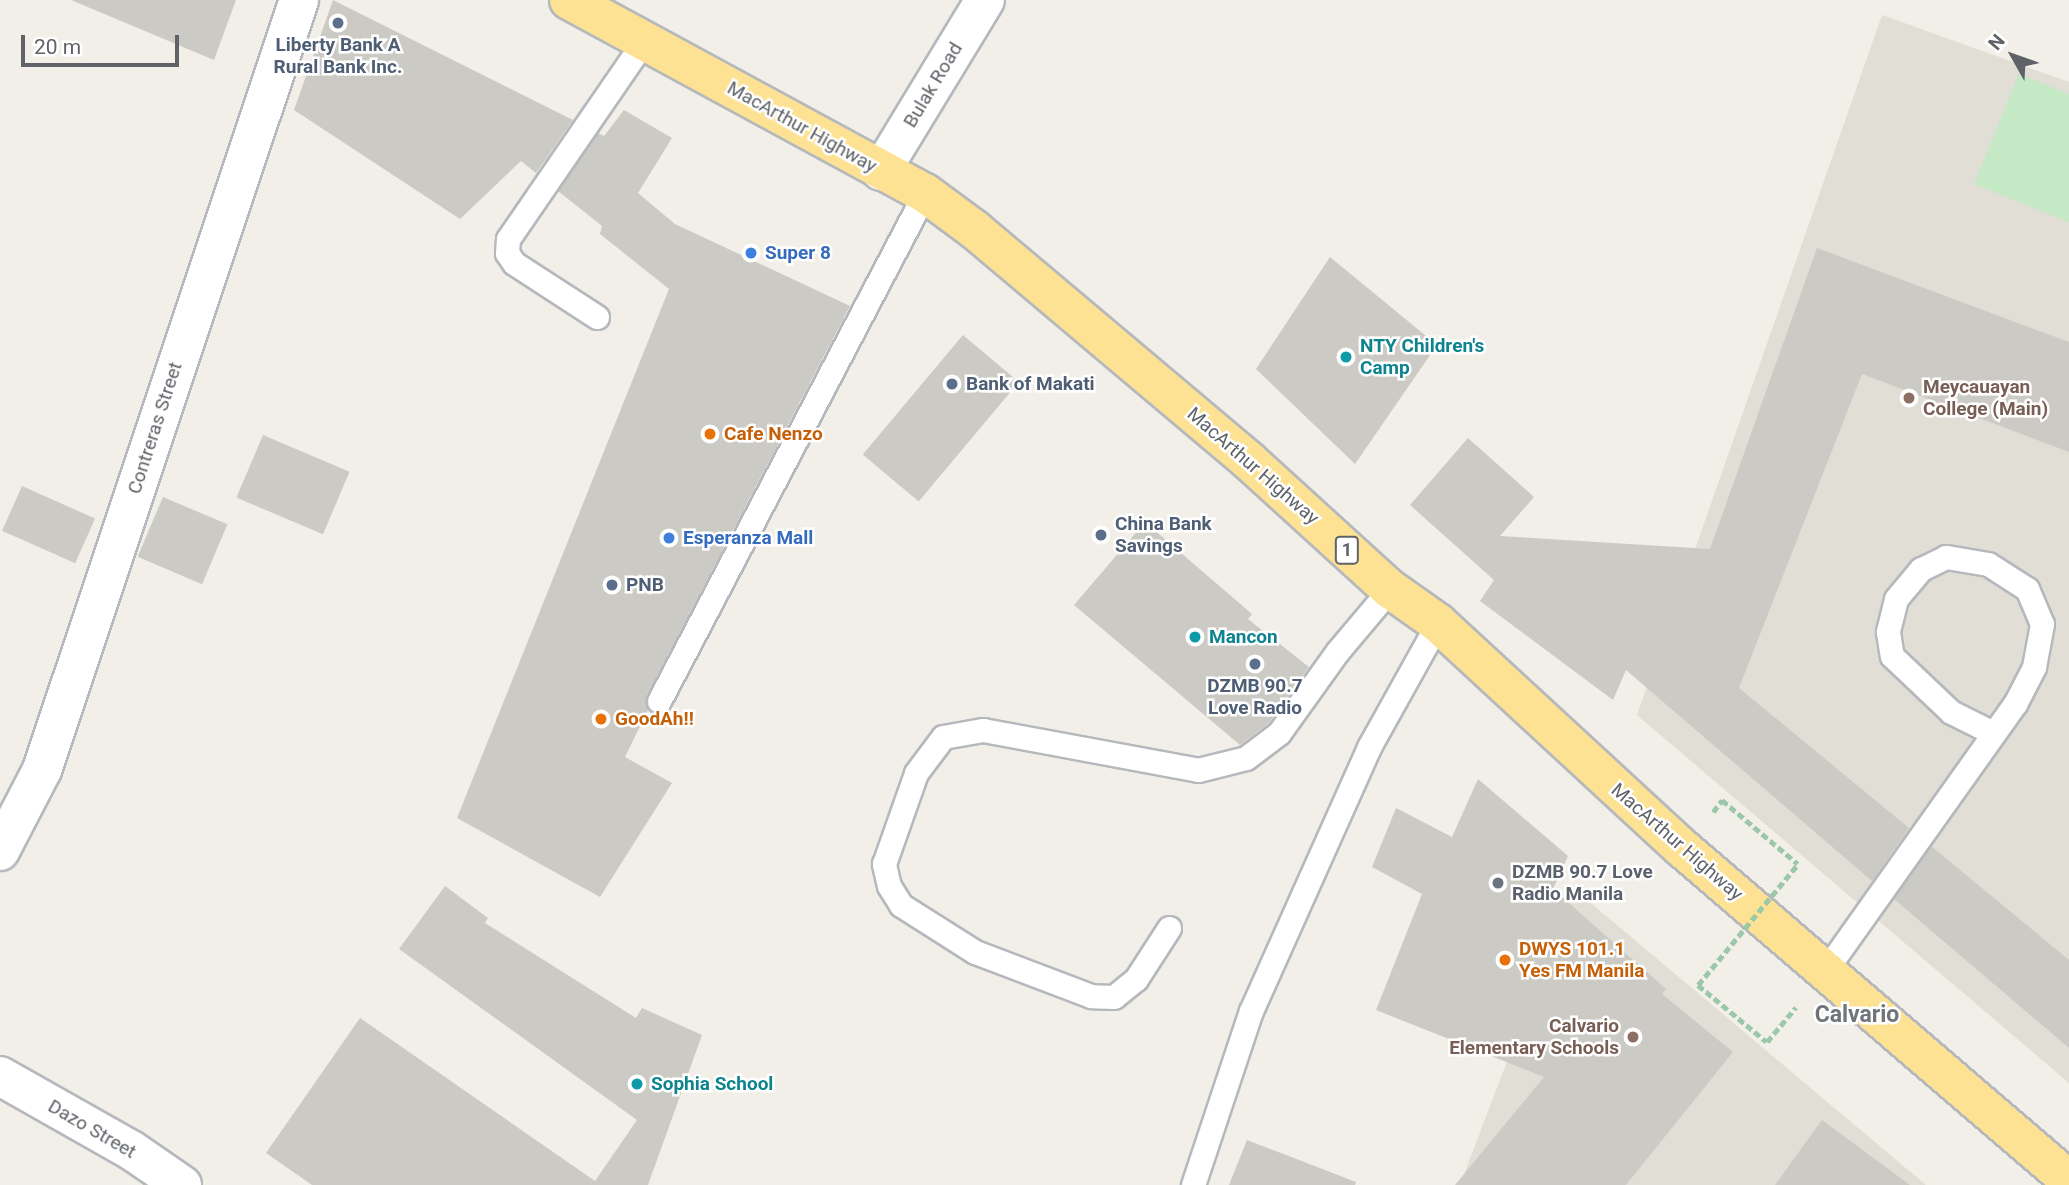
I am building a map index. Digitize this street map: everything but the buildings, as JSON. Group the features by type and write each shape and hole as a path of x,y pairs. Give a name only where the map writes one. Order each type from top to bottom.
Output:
{"highway":[{"name":"MacArthur Highway","path":"569,0 925,193 975,230 1248,460 1391,589 1438,623 1541,722 2069,1180"}],"street":[{"name":"Contreras Street","path":"0,851 42,770 299,0"},
{"name":"Bulak Road","path":"881,170 985,0"},
{"name":"Dazo Street","path":"0,1076 131,1150 182,1185"}],"lane":[{"path":"597,317 514,262 507,253 508,239 645,40"},
{"path":"659,701 925,193"},
{"path":"1825,971 2015,704 2034,667 2042,624 2027,590 1988,565 1946,557 1920,569 1896,599 1888,632 1892,656 1951,712 1993,733"},
{"path":"1169,928 1136,979 1114,997 1091,996 975,952 901,905 889,886 884,864 916,773 943,737 983,730 1198,769 1247,758 1279,733 1337,652 1391,589"},
{"path":"1193,1185 1251,1011 1369,747 1438,623"}],"path":[{"path":"1722,800 1798,864 1698,985 1767,1042"}],"shaded area":[{"name":"Meycauayan College (Main)","path":"1882,15 2069,82 2069,1083 1637,715"},
{"name":"Calvario Elementary Schools","path":"1573,888 1926,1185 1460,1185"}],"green space":[{"path":"2019,74 2069,94 2069,222 1974,184"}],"place":[{"name":"Liberty Bank A Rural Bank Inc.","path":"338,23"},
{"name":"Super 8","path":"751,253"},
{"name":"NTY Children's Camp","path":"1346,357"},
{"name":"Bank of Makati","path":"952,384"},
{"name":"Meycauayan College (Main)","path":"1909,398"},
{"name":"Cafe Nenzo","path":"710,434"},
{"name":"China Bank Savings","path":"1101,535"},
{"name":"Esperanza Mall","path":"669,538"},
{"name":"PNB","path":"612,585"},
{"name":"Mancon","path":"1195,637"},
{"name":"DZMB 90.7 Love Radio","path":"1255,664"},
{"name":"GoodAh!!","path":"601,719"},
{"name":"DZMB 90.7 Love Radio Manila","path":"1498,883"},
{"name":"DWYS 101.1 Yes FM Manila","path":"1505,960"},
{"name":"Calvario Elementary Schools","path":"1633,1037"},
{"name":"Sophia School","path":"637,1084"}],"district":[{"name":"Calvario","path":"1857,1015"}]}
